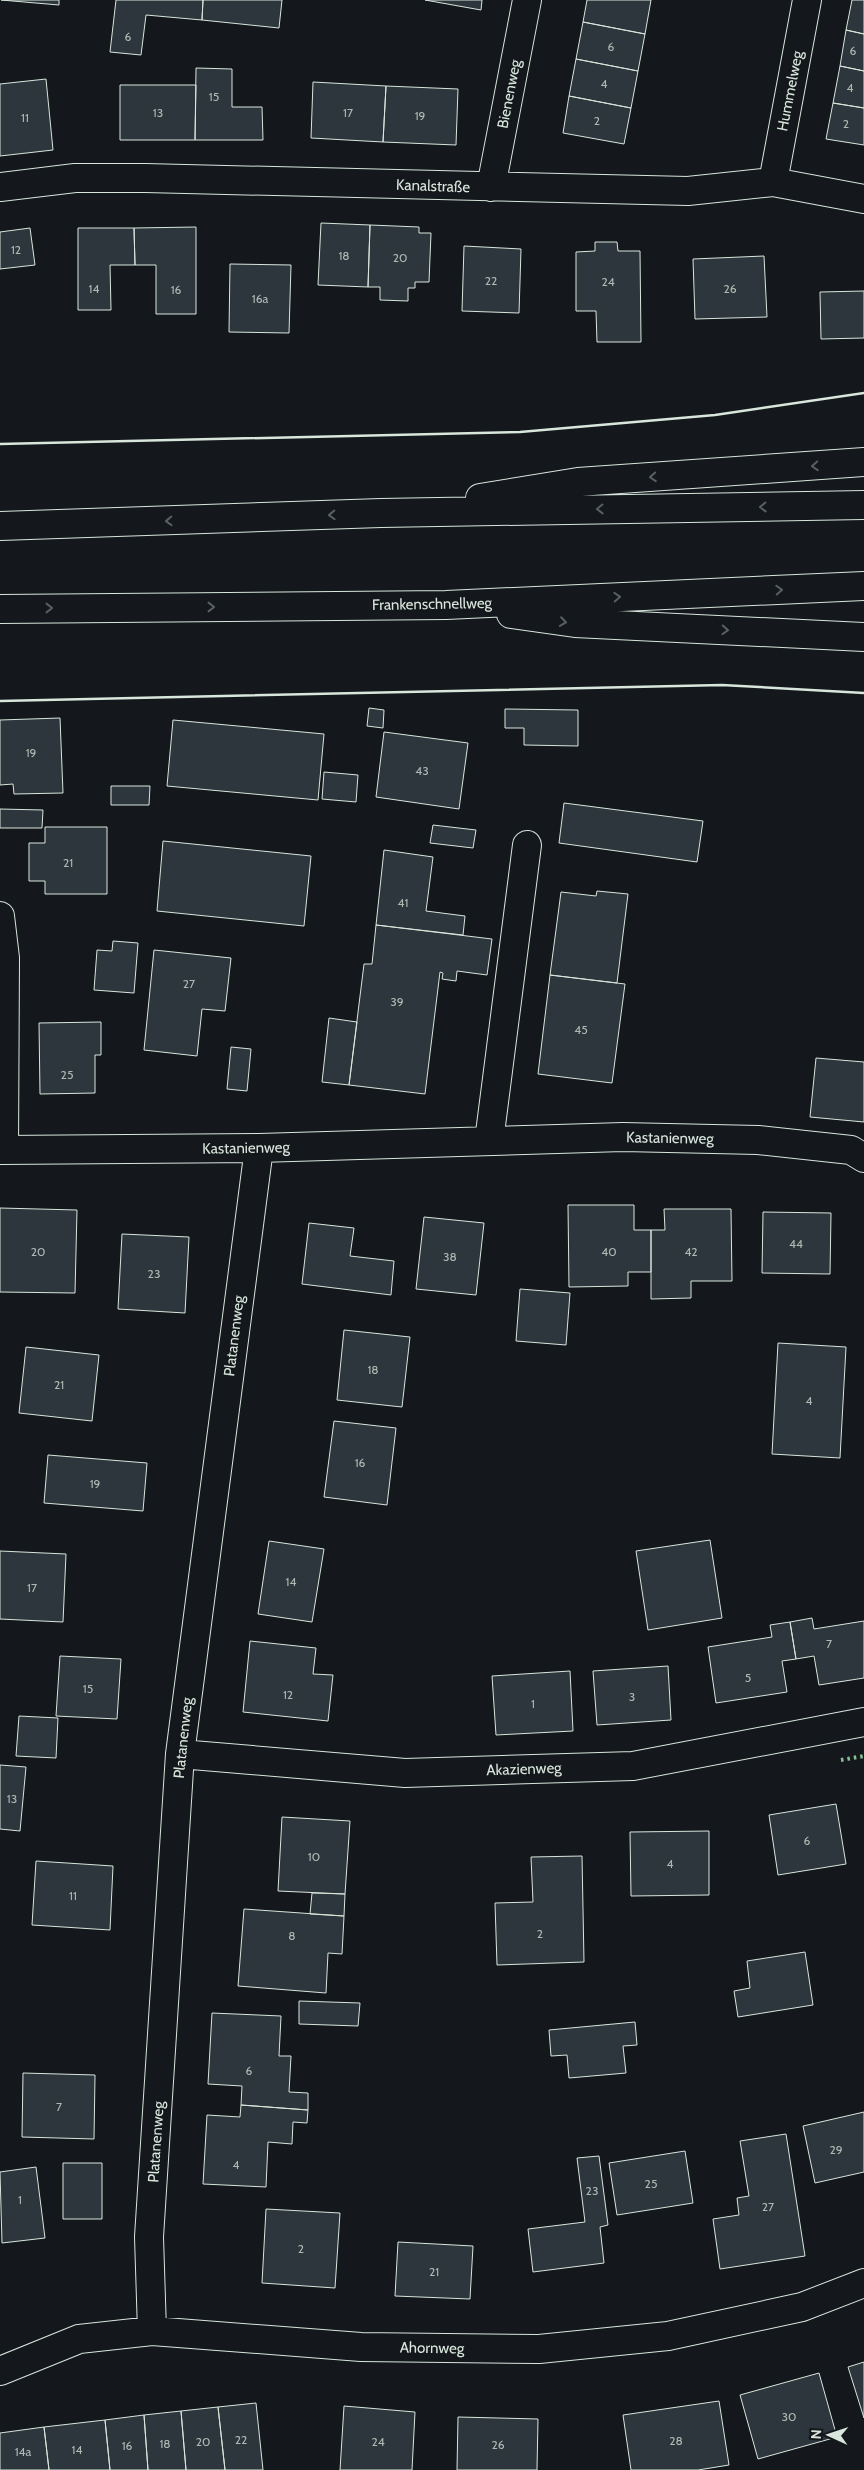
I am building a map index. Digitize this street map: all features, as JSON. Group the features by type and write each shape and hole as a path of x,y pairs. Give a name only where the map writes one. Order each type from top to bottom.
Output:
{"main road":[{"name":"Bienenweg","path":"491,187 528,0"},
{"name":"Hummelweg","path":"773,182 807,0"},
{"name":"Kanalstraße","path":"0,186 75,178 688,190 773,182 864,199"},
{"path":"380,513 578,482 864,462"},
{"path":"0,526 380,513 864,505"},
{"name":"Frankenschnellweg","path":"0,609 446,605 864,586"},
{"path":"446,605 575,623 864,637"},
{"path":"488,1141 527,846"},
{"name":"Kastanienweg","path":"0,916 5,968 2,1150 259,1148 623,1138 758,1140 858,1154"},
{"name":"Platanenweg","path":"152,2331 149,2237 180,1754 259,1148"},
{"name":"Akazienweg","path":"180,1754 405,1774 633,1766 864,1722"},
{"name":"Ahornweg","path":"0,2371 79,2339 152,2331 361,2347 539,2349 668,2336 802,2307 864,2282"}],"building":[{"path":"1,0 59,0 59,5"},
{"path":"116,0 203,0 202,20 146,15 141,55 110,52"},
{"path":"203,0 282,0 279,28 202,20"},
{"path":"425,0 482,0 481,10"},
{"path":"587,0 651,0 645,34 583,22"},
{"path":"852,0 864,0 864,34 846,30"},
{"path":"583,22 645,34 638,71 576,59"},
{"path":"846,30 864,34 864,71 840,66"},
{"path":"576,59 638,71 631,108 569,96"},
{"path":"840,66 864,71 864,108 833,103"},
{"path":"196,68 232,69 232,107 262,107 263,140 195,140"},
{"path":"46,79 53,150 0,156 0,84"},
{"path":"313,82 386,86 383,142 311,138"},
{"path":"120,85 196,85 195,140 120,140"},
{"path":"386,86 458,89 456,145 383,142"},
{"path":"569,96 631,108 624,144 563,133"},
{"path":"833,103 864,108 864,145 826,139"},
{"path":"321,223 370,225 368,287 318,285"},
{"path":"370,225 419,227 419,233 431,233 429,282 415,282 415,288 408,288 408,301 380,300 380,287 368,287"},
{"path":"196,227 196,314 156,314 156,265 135,265 134,228"},
{"path":"30,228 35,265 0,269 0,232"},
{"path":"78,228 134,228 135,265 110,265 111,310 78,310"},
{"path":"595,242 617,242 618,251 640,251 641,342 597,342 596,311 576,311 576,252 595,251"},
{"path":"464,246 521,249 519,313 462,311"},
{"path":"764,256 767,317 695,319 693,259"},
{"path":"230,264 291,265 289,333 229,332"},
{"path":"864,291 864,338 821,339 820,292"},
{"path":"369,708 384,710 383,728 367,726"},
{"path":"505,709 578,710 578,746 524,745 524,728 505,728"},
{"path":"60,718 63,793 14,794 13,784 0,785 0,720"},
{"path":"173,720 324,734 318,800 167,786"},
{"path":"384,732 468,743 459,809 376,797"},
{"path":"324,772 358,775 356,802 322,799"},
{"path":"111,786 150,786 149,805 111,805"},
{"path":"564,803 703,821 697,862 559,843"},
{"path":"0,809 43,810 42,828 0,828"},
{"path":"433,825 476,830 473,848 430,843"},
{"path":"45,827 107,827 107,894 45,894 45,881 29,881 29,843 45,843"},
{"path":"163,841 311,856 304,926 157,911"},
{"path":"384,850 433,857 426,911 465,916 463,935 376,925"},
{"path":"597,891 628,894 617,983 550,975 561,892 596,896"},
{"path":"376,925 492,939 487,975 457,971 456,981 442,979 443,973 440,972 425,1094 349,1085 364,964 372,964"},
{"path":"113,941 138,943 134,993 94,990 97,950 112,951"},
{"path":"154,950 231,958 225,1011 202,1009 197,1056 144,1050"},
{"path":"550,975 625,984 612,1083 538,1074"},
{"path":"329,1018 357,1022 349,1085 322,1082"},
{"path":"101,1022 101,1055 95,1055 95,1093 40,1094 39,1023"},
{"path":"231,1047 251,1049 247,1091 227,1089"},
{"path":"816,1058 864,1062 864,1122 810,1117"},
{"path":"568,1205 634,1205 634,1230 651,1230 651,1272 628,1272 628,1286 569,1287"},
{"path":"0,1208 77,1210 75,1293 0,1292"},
{"path":"664,1209 731,1209 732,1281 691,1281 691,1298 651,1299 651,1230 665,1230"},
{"path":"763,1212 831,1213 830,1274 762,1273"},
{"path":"424,1217 484,1223 476,1295 416,1289"},
{"path":"309,1223 354,1228 350,1256 394,1261 391,1295 302,1284"},
{"path":"122,1234 189,1237 185,1313 118,1309"},
{"path":"520,1289 570,1293 566,1345 516,1341"},
{"path":"344,1330 410,1337 402,1407 337,1400"},
{"path":"778,1343 846,1347 840,1458 772,1454"},
{"path":"26,1347 99,1355 92,1421 19,1413"},
{"path":"334,1421 396,1428 387,1505 324,1497"},
{"path":"48,1455 147,1463 143,1511 44,1503"},
{"path":"710,1540 722,1618 648,1630 636,1551"},
{"path":"269,1541 324,1549 312,1622 258,1614"},
{"path":"0,1551 66,1554 63,1622 0,1619"},
{"path":"812,1618 814,1629 864,1621 864,1678 819,1685 814,1656 796,1659 790,1622"},
{"path":"790,1622 796,1659 782,1661 787,1692 716,1703 708,1647 772,1637 770,1625"},
{"path":"250,1641 316,1648 313,1674 333,1675 328,1721 243,1712"},
{"path":"60,1656 121,1659 117,1719 56,1716"},
{"path":"668,1666 671,1720 597,1725 593,1671"},
{"path":"570,1671 573,1731 496,1735 492,1676"},
{"path":"19,1716 58,1718 56,1758 16,1756"},
{"path":"0,1765 26,1767 20,1831 0,1829"},
{"path":"836,1804 846,1864 778,1875 769,1815"},
{"path":"282,1817 350,1821 345,1894 278,1891"},
{"path":"709,1831 709,1895 631,1896 630,1832"},
{"path":"582,1856 584,1962 497,1965 495,1903 533,1902 531,1857"},
{"path":"36,1861 113,1866 110,1930 32,1925"},
{"path":"312,1893 345,1894 344,1916 310,1914"},
{"path":"244,1909 344,1916 342,1954 328,1953 326,1993 238,1986"},
{"path":"805,1952 813,2005 738,2017 734,1991 750,1988 747,1961"},
{"path":"299,2001 360,2003 358,2026 299,2024"},
{"path":"212,2013 281,2016 279,2056 291,2056 289,2092 308,2093 308,2110 241,2105 242,2086 208,2084"},
{"path":"635,2022 637,2045 623,2046 626,2073 569,2078 567,2055 551,2056 549,2030"},
{"path":"23,2073 95,2075 94,2139 22,2137"},
{"path":"241,2105 308,2110 307,2123 293,2122 292,2144 268,2142 266,2187 203,2184 207,2115 240,2117"},
{"path":"864,2112 864,2172 815,2183 803,2126"},
{"path":"786,2134 805,2256 720,2269 713,2219 739,2215 737,2198 749,2196 740,2141"},
{"path":"685,2151 693,2203 617,2215 609,2163"},
{"path":"599,2156 608,2225 600,2227 604,2263 533,2272 528,2229 585,2222 577,2158"},
{"path":"63,2163 102,2163 102,2219 63,2219"},
{"path":"36,2167 45,2238 2,2243 0,2172"},
{"path":"266,2209 340,2213 335,2288 262,2283"},
{"path":"398,2242 473,2246 470,2299 395,2296"},
{"path":"864,2362 864,2418 848,2367"},
{"path":"819,2373 837,2437 758,2459 740,2395"},
{"path":"719,2401 729,2465 698,2470 631,2470 623,2415"},
{"path":"256,2403 263,2470 225,2470 218,2407"},
{"path":"344,2406 415,2412 412,2470 340,2470"},
{"path":"218,2407 225,2470 186,2470 181,2411"},
{"path":"181,2411 186,2470 148,2470 144,2415"},
{"path":"144,2415 148,2470 110,2470 105,2420"},
{"path":"458,2417 538,2419 537,2470 457,2470"},
{"path":"105,2420 110,2470 49,2470 44,2427"},
{"path":"44,2427 49,2470 0,2470 0,2433"}],"hedge":[{"path":"841,1760 864,1756"}],"wall":[{"path":"0,444 520,432 715,415 864,393"},
{"path":"0,701 722,685 864,693"}]}
